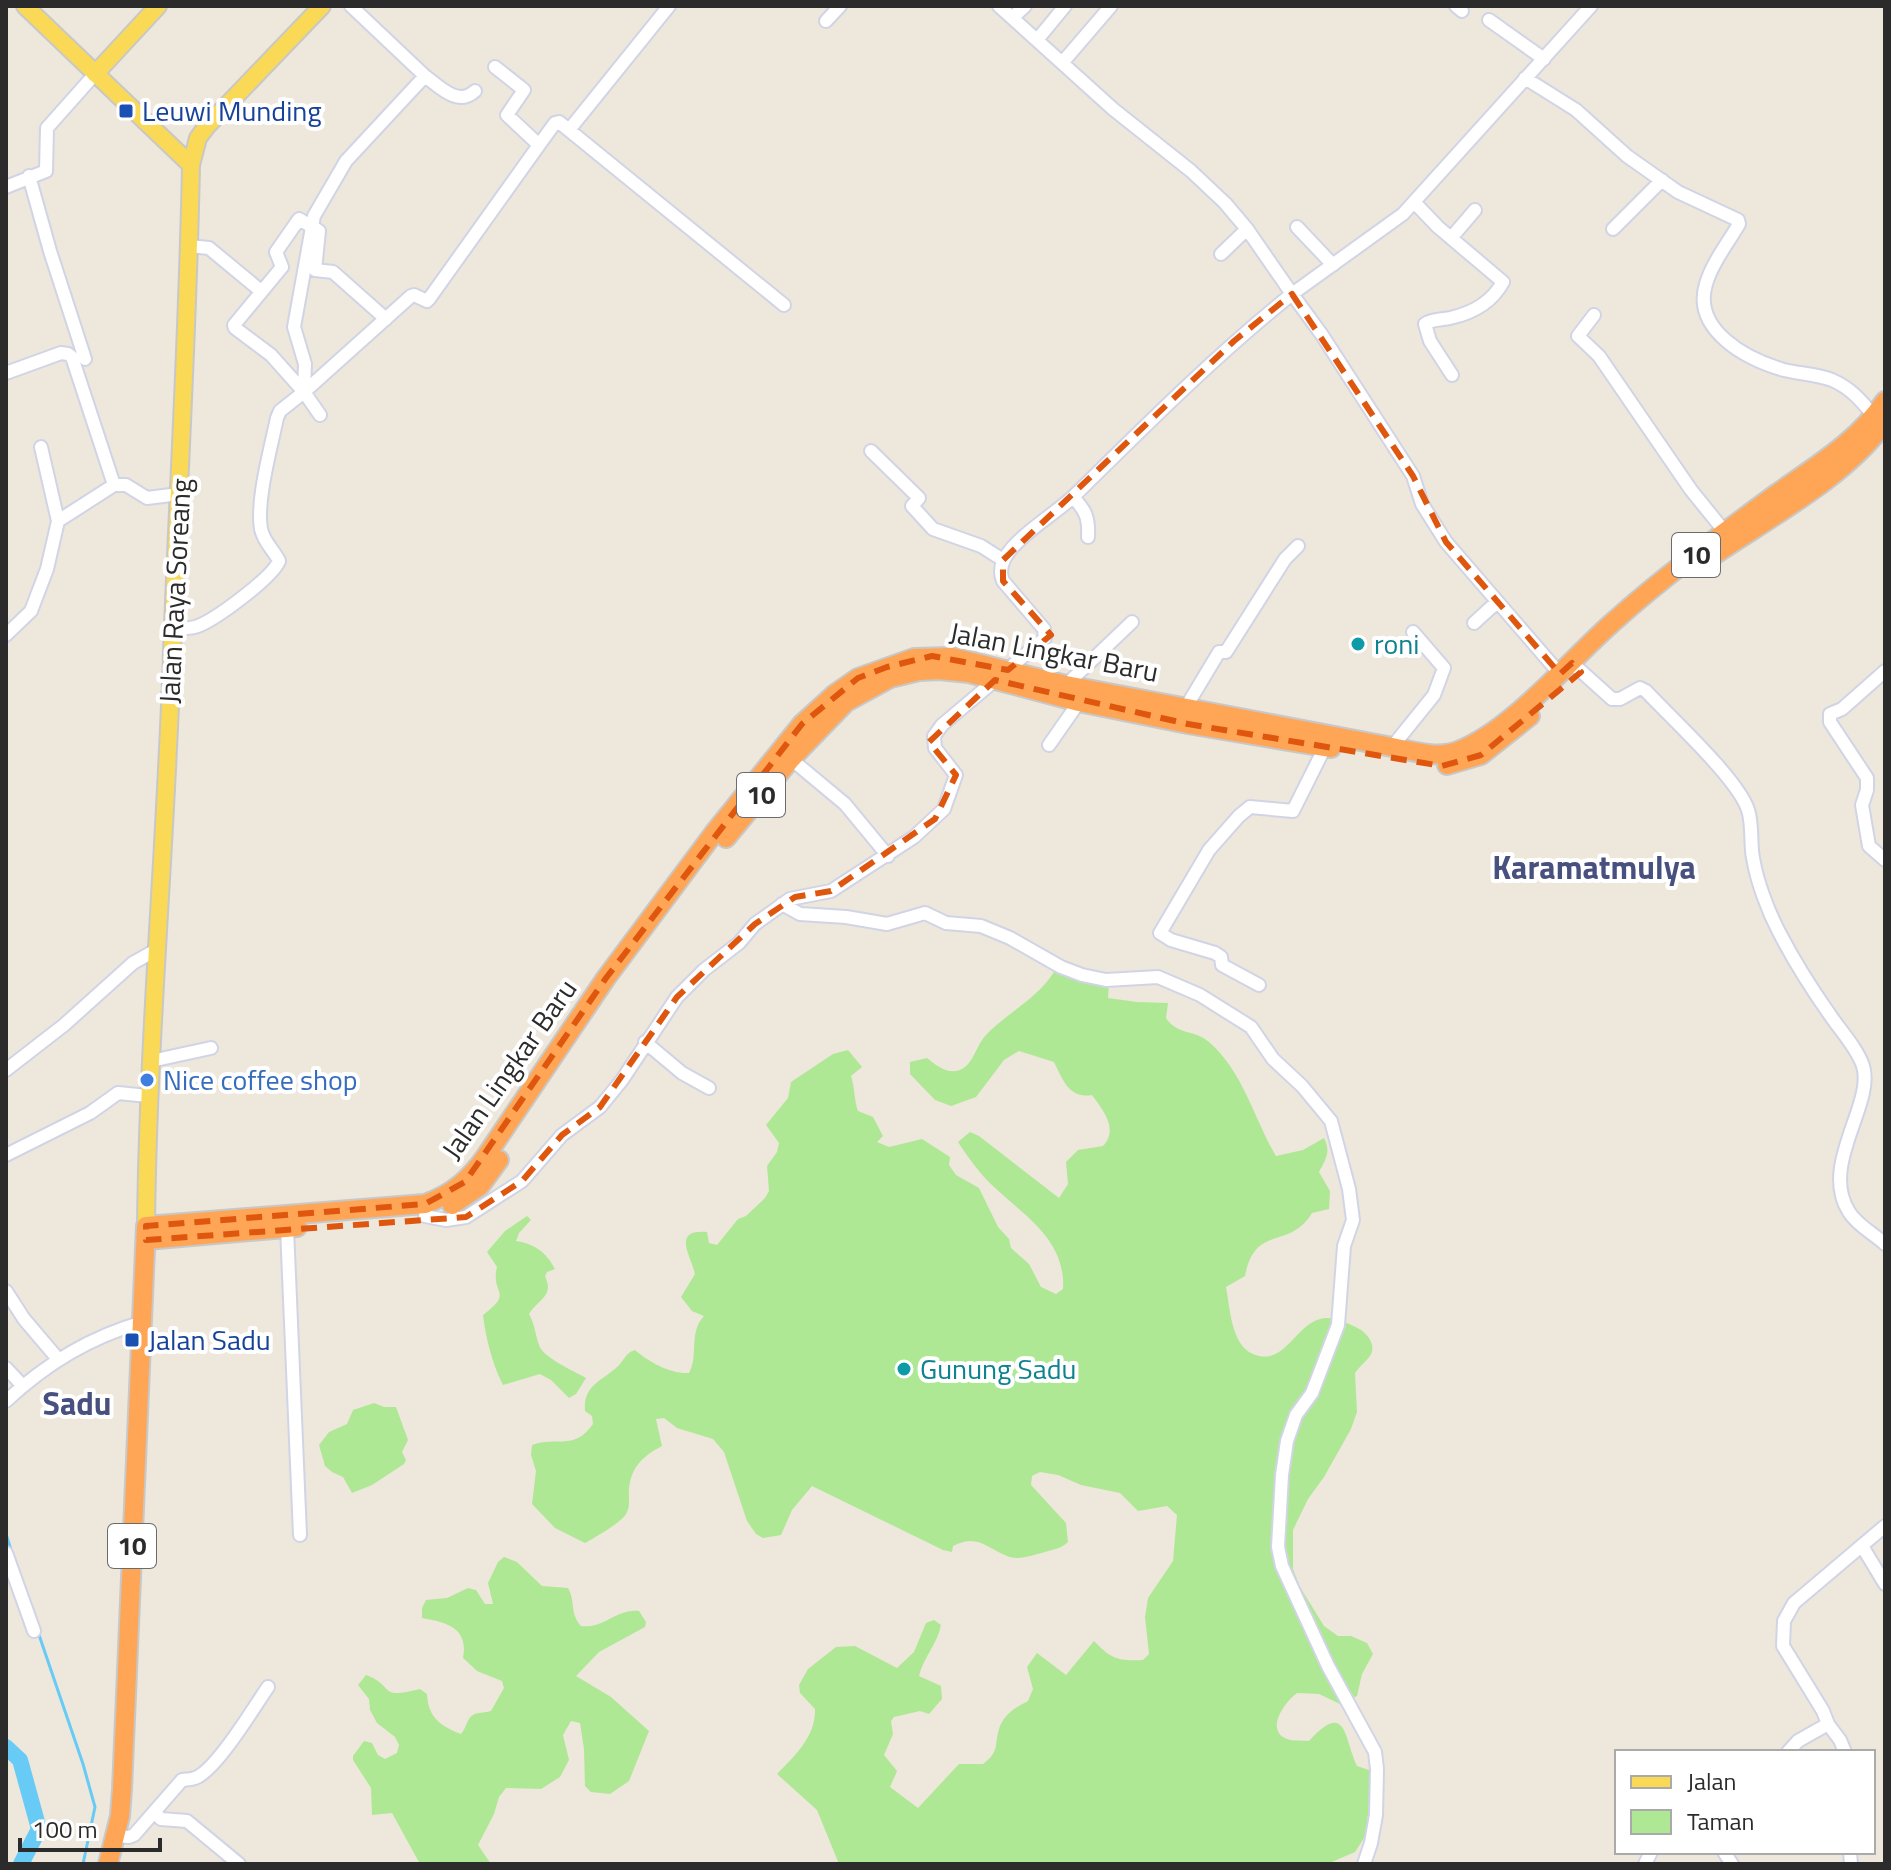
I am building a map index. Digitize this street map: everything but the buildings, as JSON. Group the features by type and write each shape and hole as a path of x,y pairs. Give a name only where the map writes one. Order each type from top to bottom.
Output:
{"highway":[{"name":"Jalan Lingkar Baru","path":"146,1233 425,1204 446,1196 475,1172 606,978 714,833 802,724 858,678 914,658 952,657 1079,702 1419,765 1442,766 1466,761 1481,755 1518,727 1611,624 1725,532 1882,419"},
{"name":"Jalan Lingkar Baru","path":"146,1233 287,1228 425,1216 454,1204 480,1186 616,986 723,841 791,759 846,702 890,678 939,670 1002,675 1431,754 1457,752 1511,717 1617,635 1693,569 1821,482 1868,444 1882,419"},
{"name":"10","path":"108,1864 120,1816 122,1789 146,1233"}],"main road":[{"path":"95,74 158,6"},
{"name":"Jalan Raya Soreang","path":"146,1233 148,1096 179,494 191,165 198,138 207,126 322,6"},
{"path":"24,7 191,165"}],"street":[{"path":"351,6 425,76 458,98 470,96 475,91"},
{"path":"569,130 669,6"},
{"path":"826,21 840,6"},
{"path":"999,6 1113,109 1191,171 1247,229 1322,335 1413,476 1422,504 1446,542 1497,602 1571,670 1612,699 1620,699 1640,688 1646,691 1743,798 1750,819 1755,868 1776,928 1802,975 1863,1067 1861,1098 1845,1148 1841,1191 1846,1209 1853,1218 1885,1244"},
{"path":"1012,18 1025,6"},
{"path":"1037,40 1065,6"},
{"path":"1062,63 1111,6"},
{"path":"425,1216 446,1220 466,1217 522,1181 562,1135 600,1107 622,1080 677,997 739,943 755,924 795,897 831,891 888,856 944,809 956,775 935,748 934,736 942,725 1042,642 1046,633 1000,574 1003,560 1012,548 1073,497 1234,341 1292,294 1388,227 1591,6"},
{"path":"1489,20 1544,59"},
{"path":"495,67 523,89 524,94 507,115 539,145"},
{"path":"6,187 46,171 47,128 95,74"},
{"path":"301,388 305,364 294,327 319,206 346,161 425,76"},
{"path":"1525,78 1576,110 1627,156 1678,192 1739,222 1705,286 1704,312 1716,332 1767,365 1831,379 1844,386 1882,419"},
{"path":"172,629 197,627 214,617 277,567 279,561 261,529 268,459 280,411 301,388 411,296 429,299 557,122 784,305"},
{"path":"29,176 85,359"},
{"path":"1613,229 1662,180"},
{"path":"1414,202 1503,282 1494,296 1477,308 1425,324 1430,341 1452,375"},
{"path":"1451,238 1475,210"},
{"path":"320,415 271,355 235,328 235,321 282,267 276,252 299,219 319,235 315,270 333,272 386,319"},
{"path":"1297,227 1333,265"},
{"path":"1221,254 1247,229"},
{"path":"189,246 209,248 261,291"},
{"path":"1594,315 1578,336 1599,356 1691,490 1725,532"},
{"path":"6,373 61,353 72,357 114,485"},
{"path":"6,635 31,611 47,569 58,521 41,447"},
{"path":"871,451 919,498 912,506 933,529 981,546 1003,560"},
{"path":"58,521 114,485 126,485 142,498 179,494"},
{"path":"1073,497 1086,511 1088,537"},
{"path":"1186,707 1219,652 1225,653 1285,559 1298,546"},
{"path":"1474,623 1497,602"},
{"path":"1066,685 1132,622"},
{"path":"1392,747 1434,695 1444,668 1413,632"},
{"path":"1885,671 1842,709 1830,714 1830,722 1867,778 1862,805 1869,846 1885,860"},
{"path":"1049,745 1079,702"},
{"path":"1259,985 1222,965 1221,957 1215,953 1171,940 1160,933 1219,837 1250,807 1293,811 1325,747"},
{"path":"791,759 845,804 888,856"},
{"path":"782,904 800,914 887,924 925,913 946,923 981,926 1082,975 1106,980 1166,979 1200,995 1251,1027 1278,1065 1302,1086 1331,1121 1349,1189 1353,1220 1344,1246 1338,1325 1312,1393 1296,1415 1287,1441 1278,1547 1282,1566 1328,1666 1375,1752 1376,1815 1364,1864"},
{"path":"6,1070 64,1025 133,963 156,950"},
{"path":"645,1042 682,1073 709,1088"},
{"path":"151,1061 211,1048"},
{"path":"6,1155 90,1113 118,1093 148,1096"},
{"path":"287,1228 300,1535"},
{"path":"6,1291 24,1319 58,1359"},
{"path":"6,1401 58,1359 111,1331 143,1322"},
{"path":"6,1368 23,1386"},
{"path":"1844,1750 1783,1646 1784,1621 1794,1603 1885,1526"},
{"path":"1862,1546 1885,1584"},
{"path":"6,1553 34,1631"},
{"path":"114,1836 134,1835 182,1780 196,1778 229,1744 268,1687"},
{"path":"1790,1750 1798,1741 1828,1724"},
{"path":"154,1812 161,1819 187,1821 239,1864"}],"highlighted area":[{"path":"1292,294 1413,476 1446,542 1560,674 1572,663 1581,672 1481,755 1442,766 1188,724 995,680 929,742 956,775 935,819 831,891 795,897 755,924 677,997 600,1107 562,1135 522,1181 466,1217 146,1240 146,1226 425,1204 465,1182 606,978 802,724 858,678 887,667 932,656 1008,670 1051,635 1003,581 1003,560 1234,341"}],"green space":[{"path":"1054,972 1085,981 1109,983 1108,998 1168,1003 1166,1018 1170,1023 1204,1038 1231,1067 1276,1156 1303,1150 1324,1138 1326,1143 1327,1155 1319,1172 1330,1191 1329,1209 1312,1213 1293,1231 1256,1249 1245,1276 1226,1287 1236,1334 1240,1343 1253,1354 1266,1357 1277,1353 1305,1327 1328,1318 1358,1328 1372,1344 1370,1357 1355,1373 1357,1412 1351,1429 1308,1499 1293,1530 1293,1569 1300,1587 1324,1626 1338,1636 1351,1636 1367,1643 1373,1654 1362,1674 1357,1696 1340,1704 1319,1694 1297,1693 1277,1720 1279,1732 1286,1739 1309,1741 1321,1729 1337,1723 1346,1735 1357,1766 1372,1771 1366,1835 1355,1852 1327,1864 839,1864 817,1810 777,1774 803,1745 812,1728 815,1709 800,1693 799,1685 808,1669 836,1647 855,1646 897,1668 914,1652 926,1623 934,1620 941,1625 919,1676 941,1686 942,1699 929,1714 920,1711 894,1717 891,1721 893,1734 884,1755 897,1771 890,1787 918,1808 959,1764 983,1764 992,1755 1004,1720 1028,1701 1033,1689 1027,1667 1037,1653 1066,1675 1094,1641 1116,1658 1143,1660 1149,1654 1145,1617 1148,1598 1173,1561 1177,1515 1167,1506 1138,1511 1120,1493 1040,1472 1032,1476 1031,1485 1066,1523 1068,1542 1031,1556 1016,1558 975,1541 961,1542 953,1546 952,1552 943,1550 812,1486 792,1510 781,1535 763,1538 747,1521 724,1452 713,1439 677,1428 664,1418 656,1419 662,1446 635,1468 630,1481 628,1511 607,1530 585,1543 555,1528 532,1504 536,1471 531,1455 532,1445 572,1440 586,1432 593,1424 592,1416 585,1411 590,1389 629,1353 635,1350 660,1366 689,1373 696,1330 704,1316 692,1311 681,1297 695,1274 686,1239 696,1232 707,1232 709,1243 717,1245 738,1219 746,1216 765,1198 769,1191 767,1166 779,1143 766,1125 788,1098 791,1082 833,1054 848,1050 862,1067 851,1076 856,1103 858,1111 873,1117 883,1136 877,1142 889,1147 922,1139 950,1157 949,1165 956,1175 979,1188 998,1227 1009,1239 1011,1248 1029,1264 1041,1287 1056,1294 1063,1289 1058,1256 1050,1242 983,1176 958,1142 970,1132 979,1136 1059,1198 1068,1184 1066,1162 1078,1150 1103,1146 1108,1140 1110,1133 1105,1113 1092,1095 1072,1091 1054,1062 1019,1051 1004,1060 976,1097 951,1106 935,1100 910,1074 910,1062 927,1058 946,1070 965,1067 986,1035 1039,990"},
{"path":"527,1216 531,1220 516,1241 539,1250 555,1269 547,1272 547,1293 529,1314 539,1345 552,1359 586,1378 576,1394 569,1398 540,1374 503,1385 488,1342 483,1315 500,1297 496,1283 497,1267 487,1252 505,1231"},
{"path":"374,1403 396,1407 408,1440 402,1452 406,1460 372,1485 352,1493 343,1477 325,1466 319,1445 329,1432 347,1424 353,1410"},
{"path":"504,1557 517,1562 542,1586 568,1588 575,1616 581,1626 597,1624 624,1612 639,1611 646,1622 645,1627 599,1652 576,1676 611,1697 649,1731 629,1781 610,1794 591,1792 585,1786 580,1723 571,1721 563,1735 569,1760 560,1777 541,1789 506,1788 499,1797 478,1845 491,1864 420,1864 392,1813 372,1815 371,1788 353,1756 364,1741 372,1743 378,1755 385,1759 397,1753 399,1745 395,1737 377,1723 370,1710 369,1699 358,1685 366,1675 391,1692 420,1689 427,1694 436,1720 461,1734 471,1716 491,1711 504,1688 502,1681 477,1671 463,1658 464,1648 459,1633 447,1624 422,1618 422,1608 426,1600 447,1598 468,1588 476,1590 485,1604 493,1604 488,1583 498,1562"}],"waterway":[{"path":"6,1534 12,1553"},
{"path":"38,1632 95,1807 83,1864"},
{"path":"6,1747 20,1760 39,1829 21,1864"}],"place":[{"name":"Leuwi Munding","path":"126,111"},
{"name":"roni","path":"1358,644"},
{"name":"Nice coffee shop","path":"147,1080"},
{"name":"Jalan Sadu","path":"132,1340"},
{"name":"Gunung Sadu","path":"904,1369"}],"district":[{"name":"Karamatmulya","path":"1594,868"},
{"name":"Sadu","path":"77,1404"}]}
